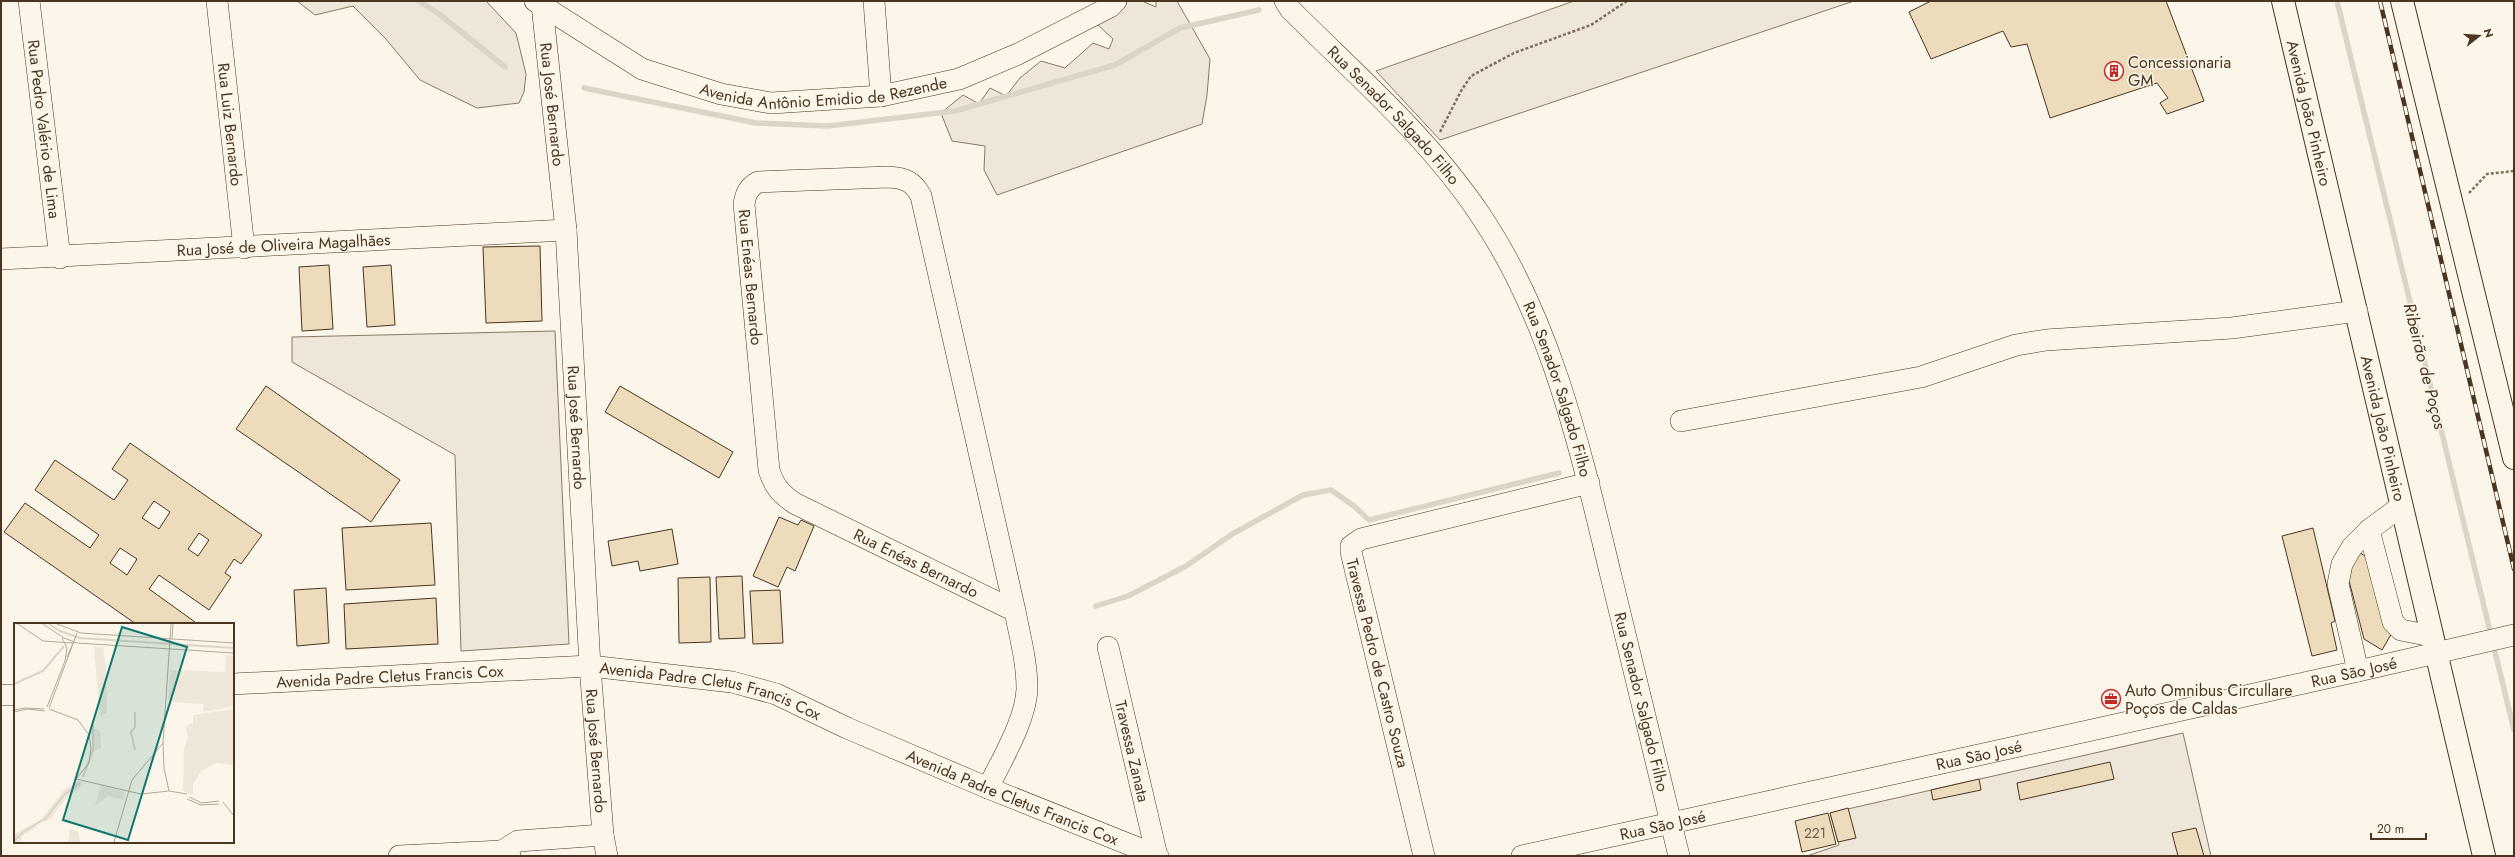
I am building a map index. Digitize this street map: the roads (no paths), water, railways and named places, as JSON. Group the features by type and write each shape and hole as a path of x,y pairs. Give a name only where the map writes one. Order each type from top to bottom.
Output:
{"main road":[{"name":"Avenida João Pinheiro","path":"2283,1 2357,311 2400,507 2484,856"},
{"path":"2402,1 2514,458"}],"street":[{"name":"Rua Pedro Valério de Lima","path":"29,1 60,258"},
{"name":"Rua Luiz Bernardo","path":"217,1 244,248"},
{"path":"874,1 881,96"},
{"name":"Avenida Antônio Emidio de Rezende","path":"541,2 642,69 721,94 771,103 881,96 959,79 1025,50 1110,8 1116,1"},
{"name":"Rua Senador Salgado Filho","path":"1285,1 1290,9 1431,150 1479,213 1518,276 1559,381 1589,483 1679,856"},
{"name":"Rua José Bernardo","path":"541,2 566,230 590,666 603,835 608,856"},
{"name":"Rua Enéas Bernardo","path":"988,788 1019,721 1027,691 1024,655 1015,611 921,196 916,186 906,178 888,177 758,182 750,187 746,193 744,204 769,470 774,484 780,492 794,503 1015,611"},
{"name":"Rua José de Oliveira Magalhães","path":"1,259 60,258 566,230"},
{"path":"1681,421 1921,377 2016,345 2046,340 2232,328 2357,311"},
{"name":"Travessa Pedro de Castro Souza","path":"1424,856 1351,552 1351,546 1361,539 1589,483"},
{"path":"2358,671 2338,584 2345,558 2352,547 2369,530 2400,507"},
{"path":"2369,530 2393,622 2401,630 2433,645"},
{"name":"Rua São José","path":"1522,856 2358,671 2433,645 2459,648 2514,635"},
{"name":"Travessa Zanata","path":"1108,647 1157,856"},
{"name":"Avenida Padre Cletus Francis Cox","path":"234,684 590,666 732,682 776,694 847,728 988,788 1157,856"},
{"path":"1,696 14,695"},
{"path":"399,856 506,853 518,841 603,835"}],"waterway":[{"path":"419,1 439,14 505,67"},
{"name":"Ribeirão de Poços","path":"2337,1 2514,730"},
{"path":"584,88 756,123 828,126 955,111 1115,65 1180,28 1259,10"},
{"path":"1096,606 1128,596 1186,566 1234,533 1303,495 1331,490 1354,506 1369,520 1559,473"}],"railway":[{"path":"2380,1 2514,569"}],"place":[{"name":"Concessionaria GM","path":"2114,71"},
{"name":"Auto Omnibus Circullare Poços de Caldas","path":"2111,699"}]}
